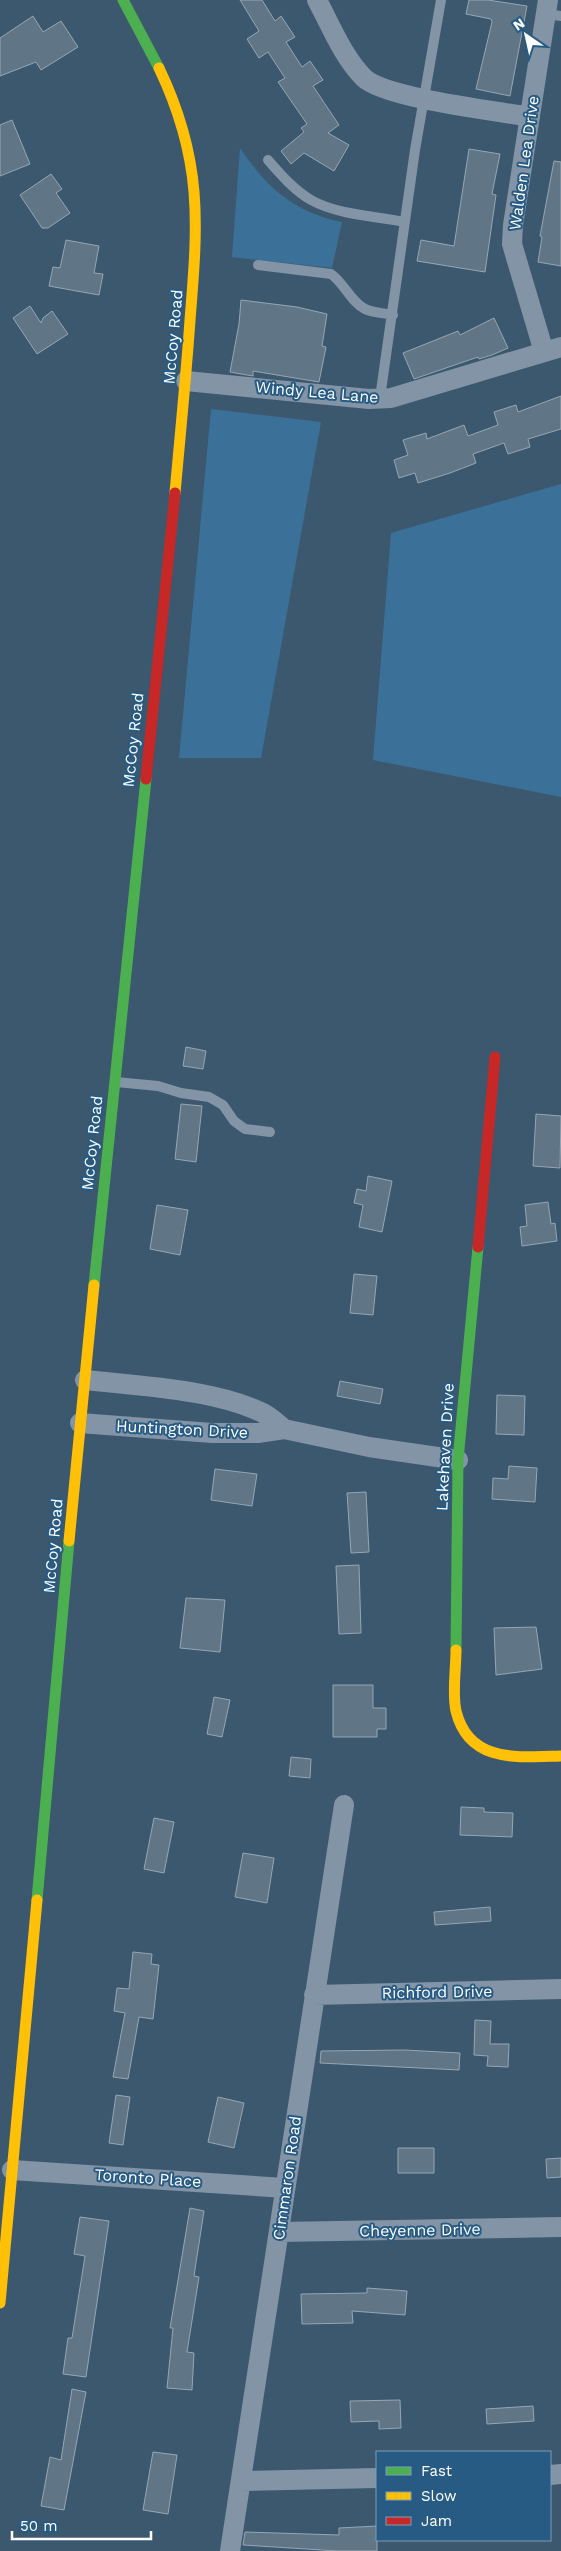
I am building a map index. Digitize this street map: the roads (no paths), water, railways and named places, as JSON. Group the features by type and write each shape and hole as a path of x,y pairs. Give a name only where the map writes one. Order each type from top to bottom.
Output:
{"main road":[{"name":"McCoy Road","path":"0,2303 2,2254 12,2170 80,1423 186,381 197,230 197,206 190,157 183,128 172,98 123,0"},
{"name":"Lakehaven Drive","path":"495,1057 458,1460 456,1710 460,1727 477,1748 492,1753 515,1756 561,1756"}],"street":[{"path":"317,0 343,48 366,79 380,88 530,117"},
{"name":"Walden Lea Drive","path":"551,10 530,117 513,225 512,244 553,349"},
{"name":"Windy Lea Lane","path":"186,381 392,398 553,349"},
{"name":"Huntington Drive","path":"85,1380 162,1388 220,1400 264,1413 284,1429"},
{"name":"Huntington Drive","path":"80,1423 212,1433 258,1433 284,1429 369,1447 458,1460"},
{"name":"Cimmaron Road","path":"230,2551 344,1804"},
{"name":"Richford Drive","path":"314,1995 561,1989"},
{"name":"Toronto Place","path":"12,2170 284,2188"},
{"name":"Cheyenne Drive","path":"280,2232 561,2226"},
{"path":"241,2481 376,2478"}],"lane":[{"path":"380,398 394,315 405,222 424,98 442,0"},
{"path":"268,160 297,190 311,200 328,207 405,222"},
{"path":"258,264 331,274 340,280 357,302 366,309 394,315"},
{"path":"115,1082 158,1086 181,1093 209,1097 223,1105 234,1121 245,1129 270,1132"}]}
